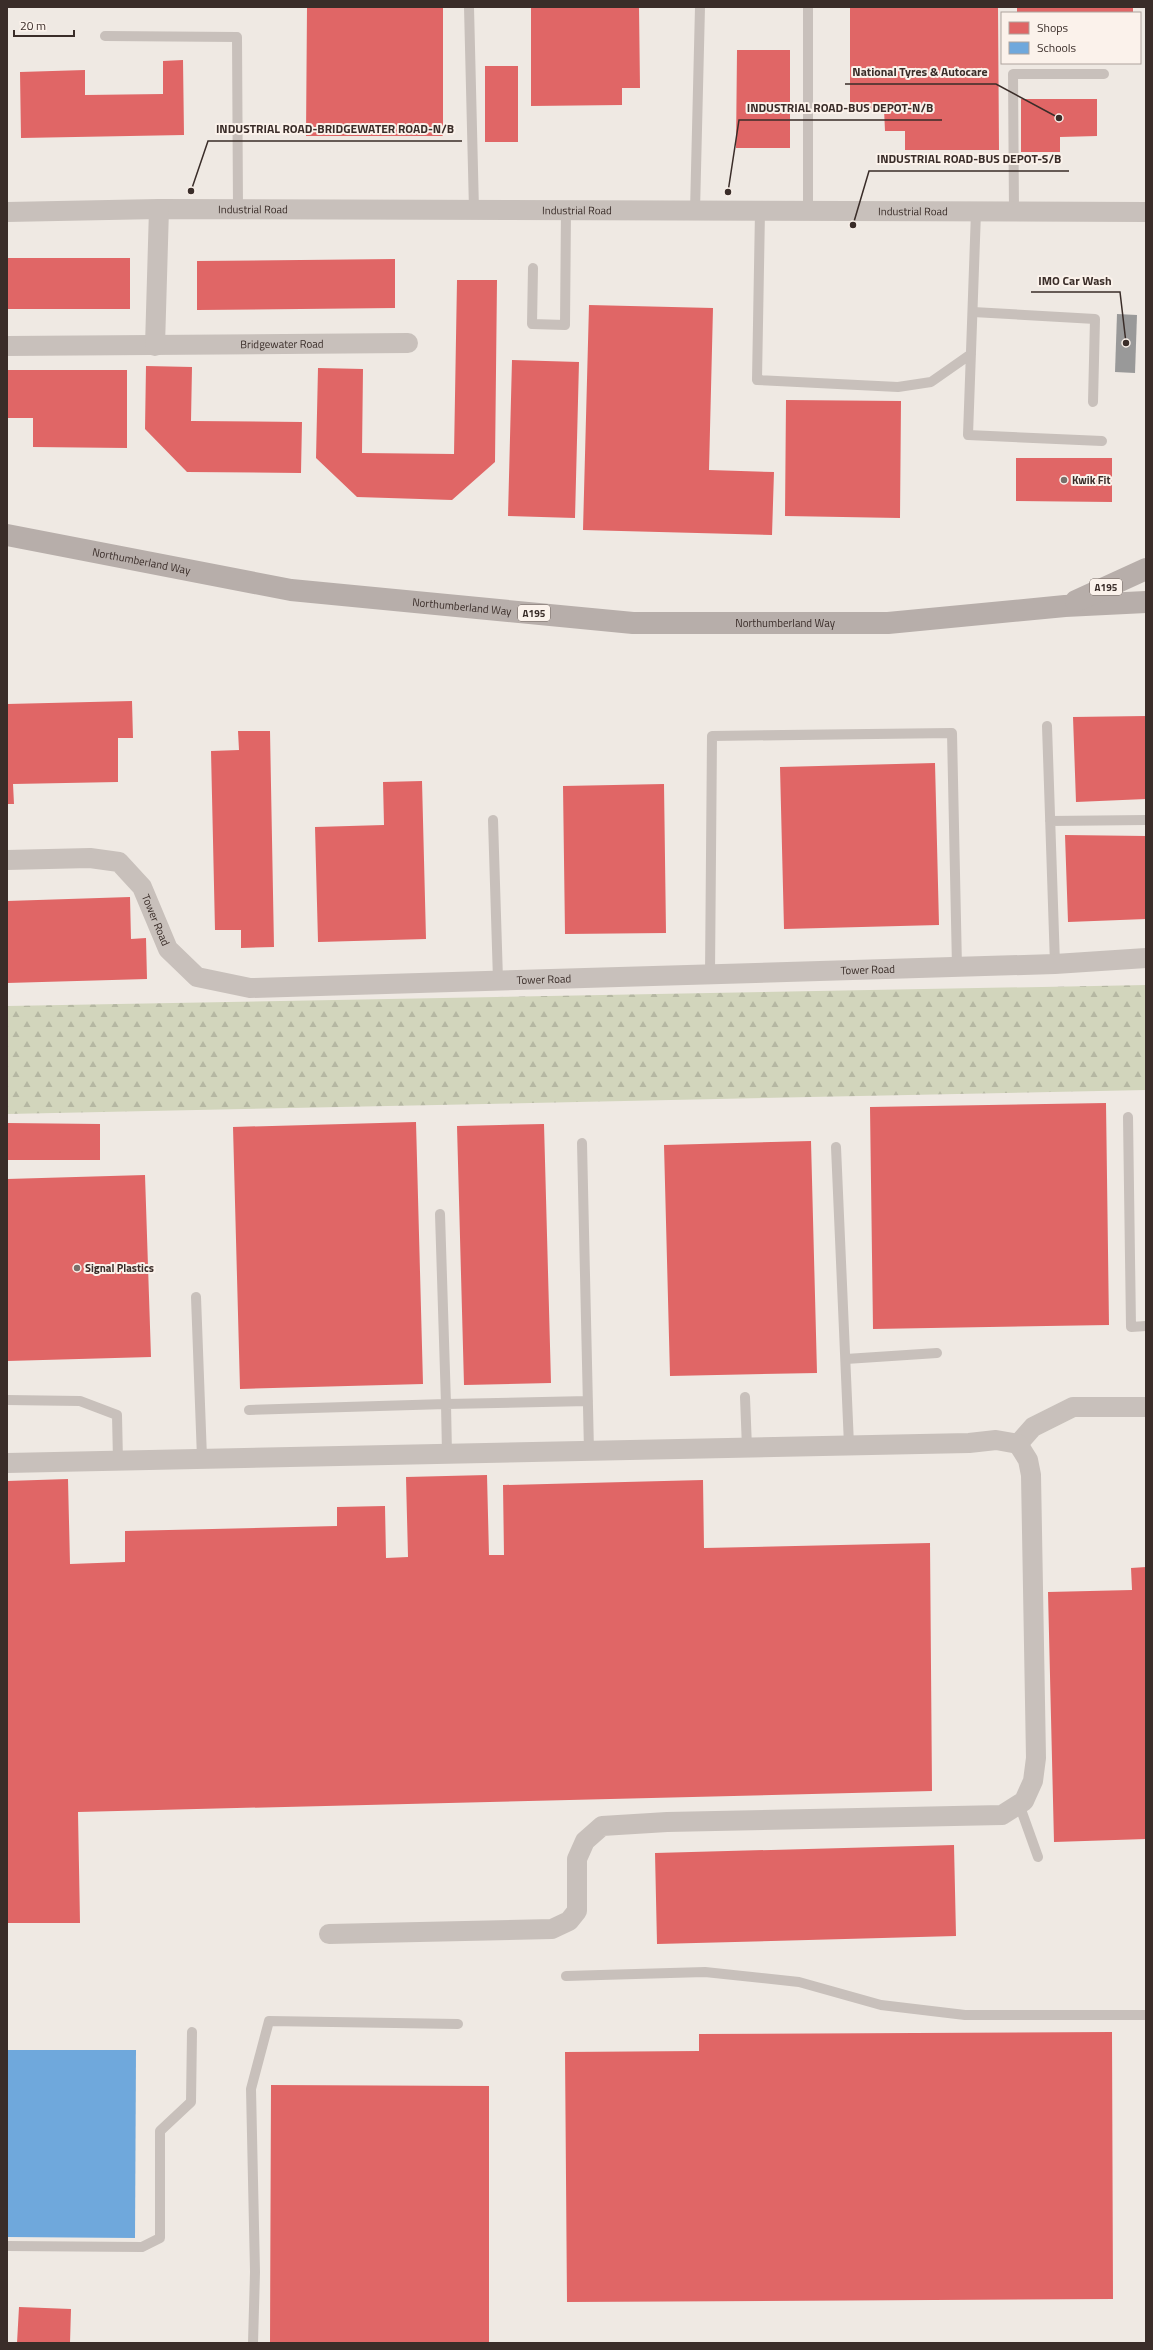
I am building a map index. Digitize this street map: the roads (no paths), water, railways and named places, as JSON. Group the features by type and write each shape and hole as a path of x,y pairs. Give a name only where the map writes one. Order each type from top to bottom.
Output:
{"main road":[{"name":"Northumberland Way","path":"7,535 291,590 633,622 888,622 1065,606 1146,602"},
{"name":"Northumberland Way","path":"1065,606 1146,568"}],"street":[{"path":"155,346 159,209"},
{"name":"Industrial Road","path":"7,212 238,209 1146,212"},
{"name":"Bridgewater Road","path":"7,346 408,343"},
{"name":"Tower Road","path":"7,860 90,858 119,862 142,887 168,949 197,977 250,988 1055,964 1146,958"},
{"path":"1018,1444 1033,1426 1073,1407 1146,1407"},
{"path":"7,1463 849,1446 969,1443 996,1440 1018,1444 1028,1460 1031,1475 1036,1758 1033,1781 1024,1801 1002,1815 667,1822 602,1826 585,1841 577,1859 577,1911 569,1921 552,1929 329,1934"}],"lane":[{"path":"469,7 474,210"},
{"path":"695,211 700,7"},
{"path":"808,7 808,211"},
{"path":"104,36 237,37 238,209"},
{"path":"1014,212 1013,74 1104,74"},
{"path":"533,268 532,324 565,325 566,210"},
{"path":"760,211 756,380 898,387 931,382 971,354"},
{"path":"976,212 968,435 1102,441"},
{"path":"973,312 1095,319 1093,402"},
{"path":"1046,726 1055,964"},
{"path":"710,974 712,736 952,733 957,967"},
{"path":"493,820 498,980"},
{"path":"1050,821 1146,820"},
{"path":"1128,1117 1131,1327 1146,1326"},
{"path":"582,1143 589,1451"},
{"path":"836,1147 849,1446"},
{"path":"440,1214 447,1454"},
{"path":"196,1297 202,1458"},
{"path":"846,1359 937,1353"},
{"path":"745,1397 747,1448"},
{"path":"7,1400 80,1401 117,1415 118,1461"},
{"path":"248,1410 588,1401"},
{"path":"1019,1804 1038,1857"},
{"path":"566,1976 705,1972 799,1982 881,2005 965,2015 1146,2015"},
{"path":"253,2343 255,2272 250,2090 269,2021 458,2024"},
{"path":"7,2246 142,2247 160,2238 160,2131 191,2102 192,2032"}],"place":[{"name":"National Tyres & Autocare","path":"1059,118"},
{"name":"INDUSTRIAL ROAD-BRIDGEWATER ROAD-N/B","path":"191,191"},
{"name":"INDUSTRIAL ROAD-BUS DEPOT-N/B","path":"728,192"},
{"name":"INDUSTRIAL ROAD-BUS DEPOT-S/B","path":"853,225"},
{"name":"IMO Car Wash","path":"1126,343"},
{"name":"Kwik Fit","path":"1064,480"},
{"name":"Signal Plastics","path":"77,1268"}]}
